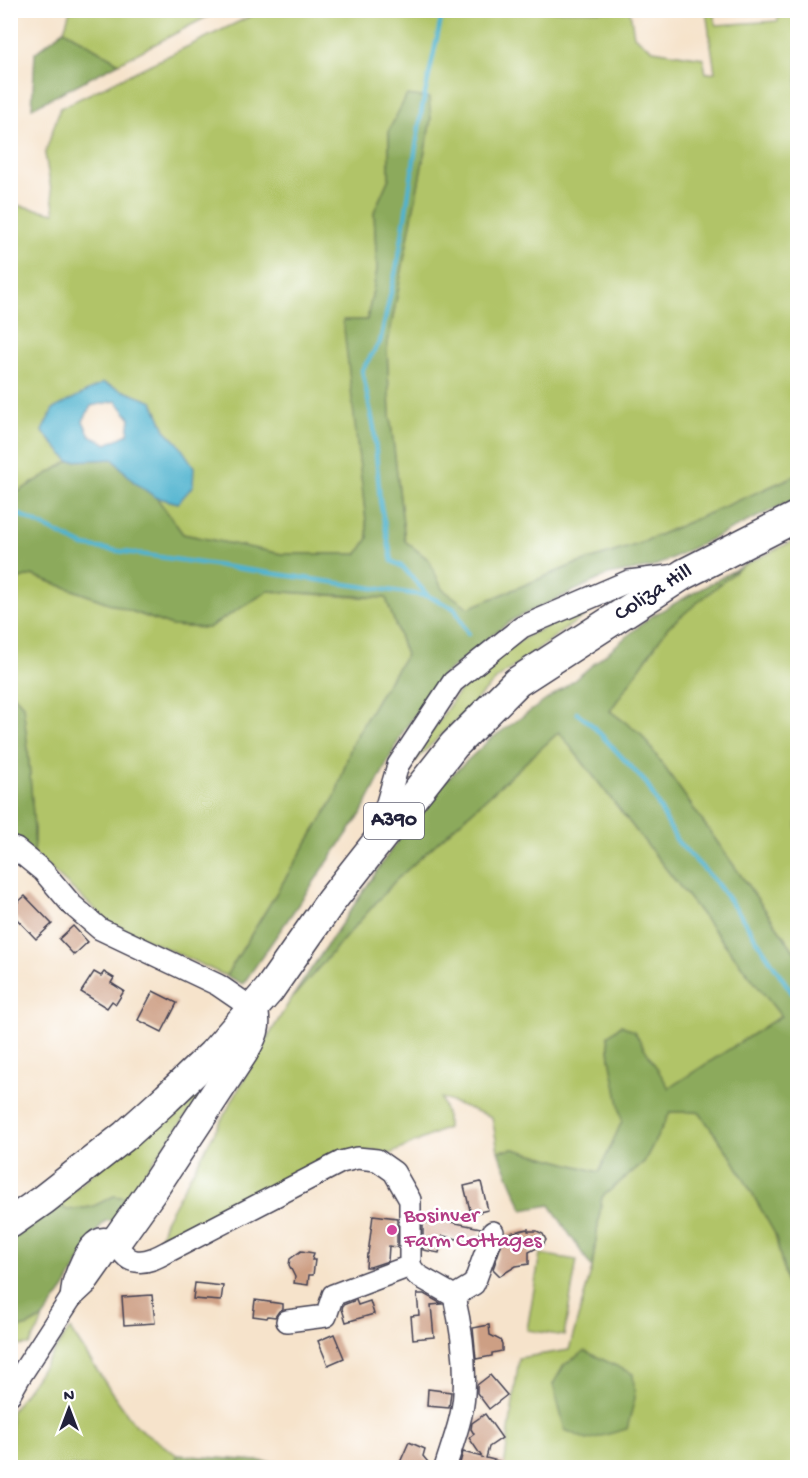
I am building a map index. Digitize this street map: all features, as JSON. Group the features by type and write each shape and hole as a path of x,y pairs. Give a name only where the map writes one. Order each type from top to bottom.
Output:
{"highway":[{"name":"Coliza Hill","path":"374,846 454,745 517,682 684,574 798,516"},
{"name":"A390","path":"10,1223 43,1200 126,1134 213,1054 283,971 331,902 374,846"},
{"path":"114,1244 243,1052 253,1035 255,1022 253,1009"}],"street":[{"path":"374,846 398,765 453,682 522,627 629,581 684,574"},
{"path":"10,848 23,854 43,871 72,905 100,929 218,985 253,1009"},
{"path":"13,1379 71,1298 73,1281 91,1245 97,1240 107,1239 123,1255 133,1261 148,1260 341,1162 357,1158 378,1160 394,1172 410,1200 410,1266 417,1275 454,1296"},
{"path":"454,1296 474,1284 494,1232"},
{"path":"287,1321 326,1322 333,1295 410,1266"},
{"path":"446,1467 464,1396 464,1363 454,1296"}],"green space":[{"path":"70,11 218,11 119,63 64,30"},
{"path":"261,11 630,11 634,36 653,50 703,58 706,73 715,72 706,11 714,11 716,25 778,21 778,11 797,11 797,475 636,545 573,565 469,608 442,589 429,560 405,541 390,415 387,348 431,119 389,130 389,178 374,212 377,270 367,320 344,321 368,539 358,554 282,554 183,534 156,497 178,503 178,443 165,430 153,402 103,383 42,431 69,461 18,492 11,489 11,204 55,213 45,154 60,108"},
{"path":"64,30 119,63 32,108 35,53"},
{"path":"407,95 429,98 431,119 387,348 390,415 405,541 429,560 442,589 469,608 573,565 636,545 797,475 797,498 653,567 608,575 514,619 442,676 403,732 361,814 243,984 226,976 335,797 352,744 406,655 386,598 268,591 208,628 172,626 32,575 11,582 11,489 18,492 69,461 113,459 133,481 156,497 183,534 282,554 358,554 368,538 343,320 367,320 377,270 374,212 389,178 389,130"},
{"path":"797,539 797,955 641,734 610,711 668,627 742,566"},
{"path":"742,566 668,627 610,711 641,734 797,955 797,1326 775,1234 732,1158 699,1112 670,1112 644,1162 602,1197 592,1268 550,1205 523,1210 498,1151 514,1149 599,1172 622,1121 608,1036 621,1025 634,1031 669,1088 781,1016 559,732 395,881 291,999 393,847 435,791 489,740 572,682 650,617"},
{"path":"31,575 172,626 208,628 268,591 386,598 406,655 352,744 335,797 226,976 109,922 34,854 34,829 23,705 11,692 11,582"},
{"path":"622,591 497,679 402,776 459,691 488,663 529,635"},
{"path":"11,692 23,705 34,829 34,854 11,840"},
{"path":"559,732 781,1016 669,1089 634,1032 621,1025 608,1036 610,1058 623,1121 599,1172 514,1149 498,1151 492,1117 441,1098 447,1117 447,1128 390,1154 373,1150 158,1246 165,1221 291,999 395,881"},
{"path":"239,1045 126,1198 114,1196 92,1207 67,1210 58,1204"},
{"path":"670,1112 699,1112 732,1158 775,1234 797,1326 797,1467 504,1468 519,1358 569,1350 592,1268 602,1197 644,1162"},
{"path":"114,1196 126,1198 126,1210 116,1220 105,1221 95,1234 65,1288 43,1318 16,1329 11,1326 10,1235 58,1204 67,1210 92,1207"},
{"path":"540,1254 577,1260 564,1336 527,1330"},
{"path":"43,1318 29,1345 11,1345 10,1326 16,1329"},
{"path":"70,1329 136,1426 177,1455 175,1467 11,1467 11,1412"},
{"path":"585,1351 633,1374 635,1398 627,1429 587,1440 565,1430 553,1384 564,1365"},
{"path":"177,1455 283,1463 280,1468 175,1467"}],"water":[{"path":"103,383 153,402 165,430 178,443 194,467 193,486 178,503 155,497 133,481 113,459 69,461 42,431 53,409","holes":["116,401 130,418 128,434 107,444 90,436 83,421 91,406"]}],"building":[{"path":"25,896 52,924 36,939 10,912 10,909"},
{"path":"73,926 88,942 74,955 59,939"},
{"path":"94,972 101,976 104,972 114,978 111,983 124,991 116,1004 112,1001 107,1008 81,992"},
{"path":"153,991 177,1003 162,1032 138,1020"},
{"path":"481,1182 488,1210 471,1214 464,1186"},
{"path":"373,1215 397,1218 397,1247 389,1246 388,1261 366,1267 367,1254"},
{"path":"431,1218 481,1228 476,1243 443,1236 439,1253 423,1250 423,1222 430,1223"},
{"path":"528,1229 528,1231 543,1234 546,1240 543,1245 529,1252 529,1264 516,1266 500,1276 493,1269 505,1234"},
{"path":"301,1251 314,1253 313,1275 309,1275 308,1285 294,1283 295,1277 289,1265 290,1259"},
{"path":"195,1283 223,1286 221,1301 193,1299"},
{"path":"417,1294 424,1294 442,1304 431,1305 434,1337 413,1339 411,1316 419,1315"},
{"path":"152,1295 155,1323 124,1325 122,1297"},
{"path":"255,1300 283,1304 283,1309 275,1317 253,1316"},
{"path":"356,1300 358,1305 370,1301 374,1314 346,1322 343,1305"},
{"path":"489,1325 490,1335 500,1340 502,1351 492,1353 492,1356 476,1359 473,1328"},
{"path":"334,1334 344,1358 328,1365 318,1341"},
{"path":"490,1375 507,1395 489,1409 477,1393 477,1385"},
{"path":"428,1389 451,1392 449,1408 427,1406"},
{"path":"485,1414 502,1438 489,1447 486,1458 506,1463 505,1467 459,1467 463,1452 482,1457 469,1438 474,1434 471,1429 472,1423"},
{"path":"409,1442 425,1449 423,1456 432,1467 398,1467"}],"waterway":[{"path":"443,10 422,108 399,256 380,342 362,370 374,428 380,501 392,561 403,567 428,596 455,609 468,634"},
{"path":"10,510 84,546 428,596"},
{"path":"577,713 592,725 647,784 677,841 715,881 798,1002"}],"place":[{"name":"Bosinver Farm Cottages","path":"392,1230"}]}
